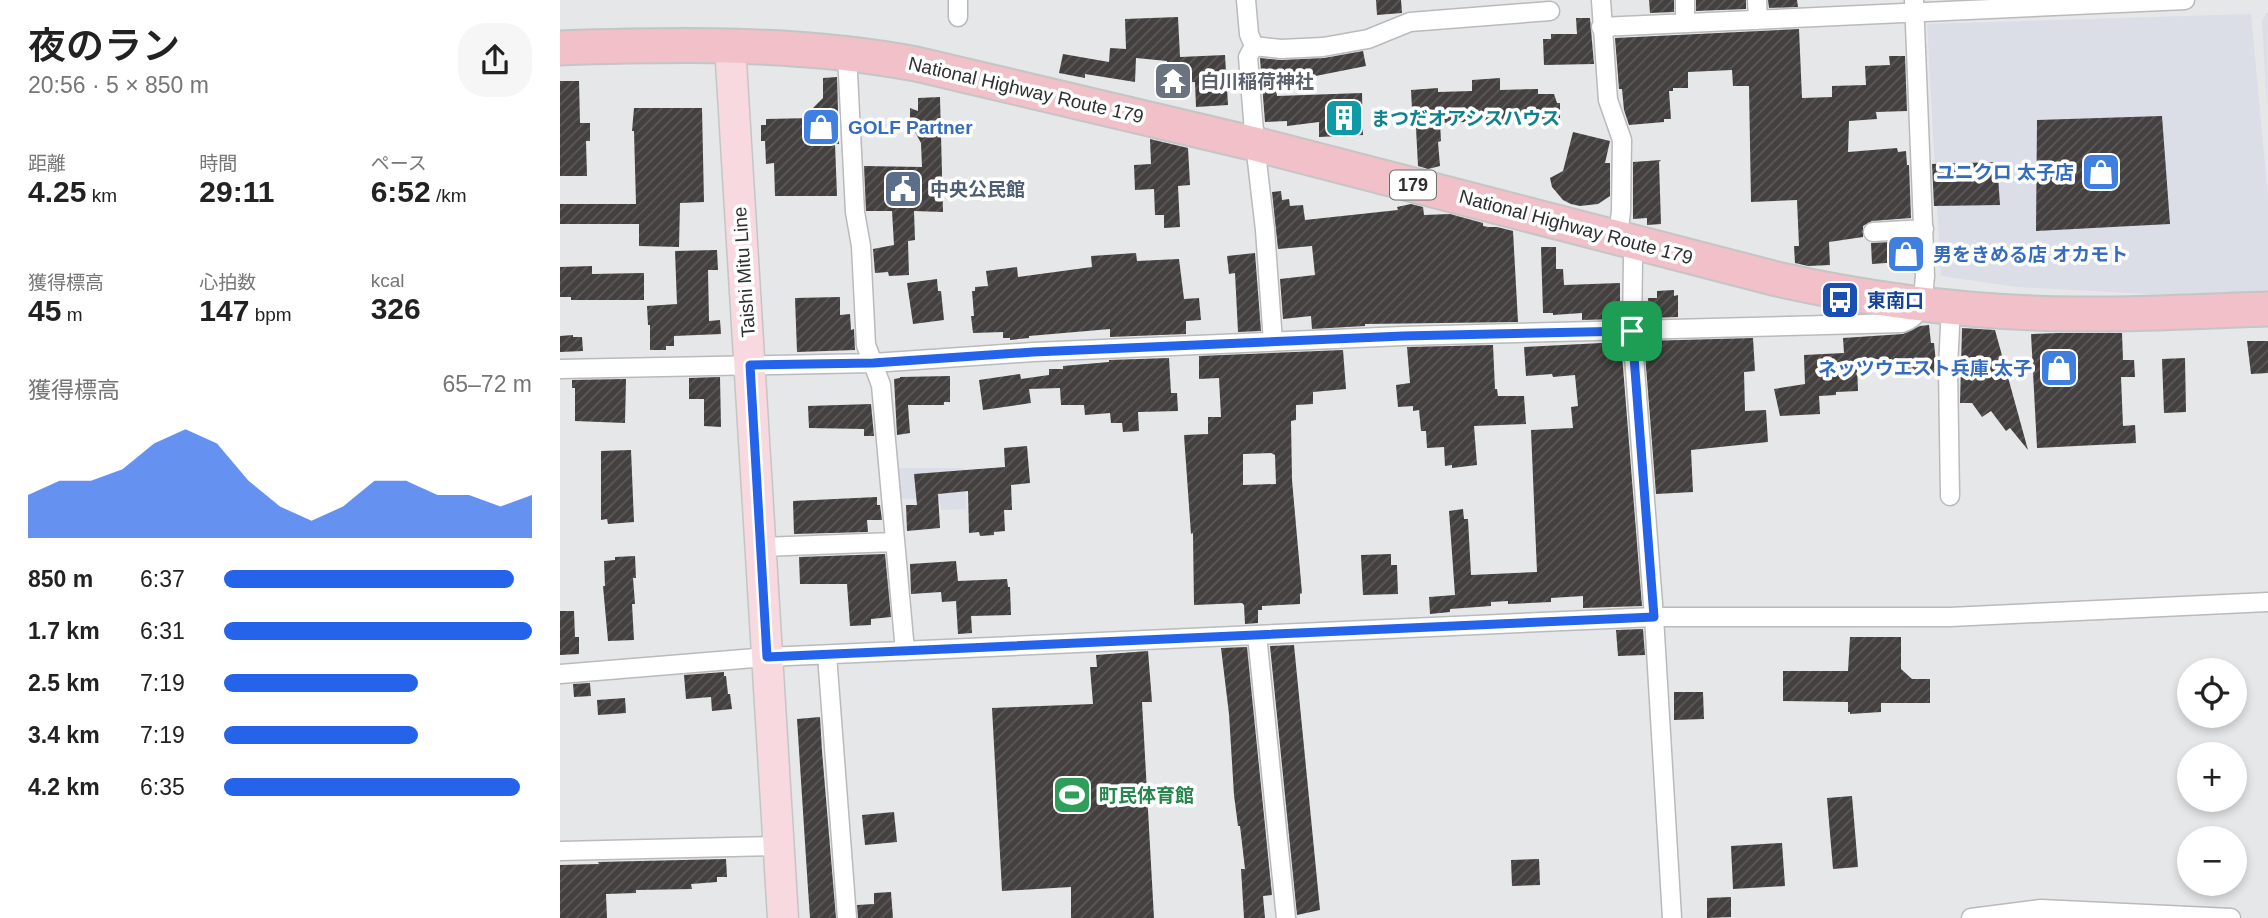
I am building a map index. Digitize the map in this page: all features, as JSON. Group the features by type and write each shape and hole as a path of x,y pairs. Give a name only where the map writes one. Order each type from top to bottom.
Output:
{"highway":[{"name":"National Highway Route 179","path":"560,48 730,45 883,58 982,78 1255,144 1830,291 1937,305 2076,314 2268,309"}],"main road":[{"name":"Taishi Mitu Line","path":"730,45 783,918"}],"street":[{"path":"1246,0 1249,34 1254,46"},
{"path":"1601,0 1608,100 1622,140 1621,211 1633,259 1632,331 1654,617 1672,918"},
{"path":"1685,0 1685,23"},
{"path":"1757,0 1758,20"},
{"path":"1601,27 1758,20 1832,8 2185,0"},
{"path":"1914,6 1925,276 1937,305 1948,368 1950,496"},
{"path":"1254,46 1280,49 1323,47 1368,39 1410,22 1550,12"},
{"path":"1254,46 1248,57 1273,342"},
{"path":"847,54 855,212 861,246 866,345 881,384 905,651"},
{"path":"1873,232 1924,229"},
{"path":"560,369 873,363 1033,352 1403,336 1902,323 1913,320 1937,305"},
{"path":"759,547 894,542"},
{"path":"560,674 767,657 1654,617 1975,616 2268,602"},
{"path":"1257,635 1286,918"},
{"path":"827,655 846,918"},
{"path":"560,852 780,846"},
{"path":"1971,918 2041,909 2088,914 2231,918"}],"shaded area":[{"path":"2268,13 2267,106 2262,21"},
{"path":"2251,14 2268,198 2268,291 2225,298 2017,287 1941,276 1927,24"},
{"path":"898,468 964,468 966,509 941,510 940,499 901,499"}],"building":[{"path":"1376,0 1401,0 1402,13 1377,15"},
{"path":"1649,0 1674,0 1674,12 1650,13"},
{"path":"1696,0 1746,0 1746,9 1696,11"},
{"path":"1768,0 1797,0 1798,7 1769,8"},
{"path":"1178,17 1180,57 1225,55 1228,105 1196,107 1195,82 1168,83 1167,61 1136,58 1135,82 1059,73 1063,54 1109,62 1110,48 1126,49 1125,19"},
{"path":"1576,18 1590,18 1594,64 1544,65 1543,39 1551,39 1551,34 1577,34"},
{"path":"1799,29 1802,98 1832,97 1832,86 1866,85 1865,66 1890,65 1889,56 1905,56 1907,111 1876,112 1877,119 1849,121 1848,152 1897,148 1898,152 1906,151 1911,218 1872,221 1863,226 1863,237 1829,242 1830,265 1808,266 1795,263 1794,246 1799,246 1797,200 1751,202 1749,86 1733,86 1732,70 1688,72 1688,88 1673,88 1673,91 1669,91 1671,119 1664,119 1664,122 1629,125 1622,89 1619,89 1615,38"},
{"path":"1363,51 1366,66 1275,84 1277,96 1362,93 1363,135 1319,137 1319,122 1287,126 1287,121 1265,122 1260,58 1324,58"},
{"path":"837,77 837,196 775,196 774,163 766,164 761,125 766,125 766,119 812,118 812,109 823,98 823,78"},
{"path":"1500,78 1500,90 1538,89 1538,94 1554,94 1557,103 1560,103 1560,118 1440,123 1440,166 1428,169 1418,166 1411,90 1438,88 1438,92 1472,91 1472,80"},
{"path":"560,81 579,81 580,123 590,123 590,141 586,141 587,176 560,176"},
{"path":"940,97 943,212 914,211 915,240 908,241 909,275 889,276 888,272 875,273 873,249 894,245 892,211 866,211 864,166 922,167 921,143 910,123 910,108 918,111 918,98"},
{"path":"634,108 702,108 704,202 680,203 679,247 639,246 639,224 560,224 560,204 636,204 632,131"},
{"name":"ユニクロ 太子店","path":"2162,116 2170,224 2036,231 2037,120"},
{"path":"1573,132 1610,141 1605,163 1610,163 1610,196 1598,204 1571,204 1563,200 1552,187 1550,178 1563,171"},
{"path":"1150,139 1188,148 1190,185 1178,186 1180,227 1164,228 1164,215 1155,215 1154,189 1135,190 1134,165 1151,164"},
{"path":"1661,160 1661,224 1647,225 1647,218 1633,219 1633,162"},
{"path":"1997,162 2000,205 1934,206 1932,164"},
{"path":"1281,191 1282,200 1289,199 1290,206 1303,205 1305,220 1398,210 1397,207 1411,204 1423,207 1424,215 1450,214 1483,223 1483,226 1513,231 1518,322 1365,324 1312,329 1311,316 1283,319 1280,279 1315,275 1312,246 1278,249 1272,192"},
{"path":"1912,241 1913,261 1872,264 1871,243"},
{"path":"1541,247 1556,247 1556,269 1563,269 1564,285 1620,283 1620,319 1582,320 1582,313 1543,313"},
{"path":"717,250 718,270 708,270 709,321 720,320 721,334 674,336 674,346 666,346 666,350 650,350 647,306 677,304 675,251"},
{"path":"1136,253 1137,261 1179,259 1184,299 1199,298 1201,320 1186,321 1186,334 1110,337 1110,329 1010,340 1003,338 1003,332 973,333 972,291 975,291 975,287 988,286 986,271 1017,267 1018,277 1092,267 1091,256"},
{"path":"1255,253 1261,331 1238,332 1235,273 1229,274 1227,256"},
{"path":"592,266 592,274 644,273 644,300 571,300 571,297 560,297 560,267"},
{"path":"937,279 944,320 913,324 907,283"},
{"path":"1674,290 1674,296 1678,295 1678,317 1649,318 1648,298 1657,298 1657,291"},
{"path":"840,297 840,315 850,314 855,350 797,352 795,298"},
{"path":"1929,325 1937,373 1900,374 1898,363 1859,361 1858,391 1819,396 1820,414 1780,416 1774,389 1805,384 1804,355 1844,353 1843,338 1903,334"},
{"path":"1962,328 1995,330 2028,450 2010,428 2006,431 1991,411 1982,417 1972,403 1960,403"},
{"path":"2122,333 2123,360 2134,360 2135,377 2121,377 2123,426 2135,425 2136,443 2037,448 2031,334"},
{"path":"560,336 582,337 583,351 560,352"},
{"path":"1753,338 1755,371 1744,372 1745,411 1766,410 1768,442 1691,450 1693,492 1656,494 1644,341"},
{"path":"2247,341 2268,341 2268,373 2251,374"},
{"path":"1621,342 1642,606 1583,608 1583,596 1551,598 1551,602 1491,602 1491,606 1450,609 1450,612 1430,614 1429,597 1455,595 1449,511 1463,509 1464,519 1468,519 1471,575 1537,572 1531,430 1573,428 1571,407 1578,406 1575,375 1526,376 1524,347"},
{"path":"1493,345 1495,389 1498,396 1524,396 1526,424 1474,426 1477,465 1452,468 1452,465 1445,466 1444,447 1427,448 1426,431 1421,431 1419,410 1413,411 1413,406 1398,407 1396,385 1410,383 1407,347"},
{"path":"1343,350 1346,389 1313,392 1313,404 1296,405 1296,420 1291,421 1292,480 1302,593 1300,604 1262,606 1262,610 1258,610 1258,623 1245,624 1242,603 1194,605 1193,533 1191,534 1184,435 1208,434 1208,417 1221,417 1219,378 1199,379 1199,356","holes":["1243,454 1275,455 1276,484 1243,485"]},
{"path":"1169,358 1171,393 1177,393 1178,411 1138,412 1139,431 1123,432 1122,423 1111,423 1110,413 1085,415 1084,405 1061,405 1060,388 1029,389 1031,403 983,410 979,380 1020,374 1021,379 1049,375 1049,369 1109,360"},
{"path":"2185,358 2186,412 2164,413 2162,359"},
{"path":"950,376 950,402 944,402 944,405 908,405 910,433 897,435 894,379"},
{"path":"720,377 721,427 704,426 704,399 689,399 689,378"},
{"path":"626,379 625,423 575,421 575,388 572,388 572,380"},
{"path":"871,404 874,436 864,436 864,429 809,428 808,406"},
{"path":"1027,446 1030,483 1011,485 1012,510 1004,510 1005,531 980,536 979,532 969,533 968,491 938,494 940,528 907,531 906,505 917,505 914,474 1005,467 1004,448"},
{"path":"631,450 634,522 608,524 607,519 601,520 601,451"},
{"path":"877,497 882,520 867,520 868,532 794,534 793,501"},
{"path":"885,554 891,617 871,619 871,625 850,626 847,584 800,584 799,557"},
{"path":"1391,554 1391,565 1397,565 1398,594 1363,595 1361,555"},
{"path":"635,556 635,604 632,604 634,640 608,641 603,586 604,561 615,560 615,557"},
{"path":"956,561 958,581 1007,579 1011,615 971,616 972,633 958,634 956,601 942,602 941,592 911,594 910,564"},
{"path":"560,611 574,611 579,654 560,655"},
{"path":"1643,629 1645,655 1618,656 1616,630"},
{"path":"1850,637 1901,637 1901,669 1912,679 1930,679 1930,703 1881,703 1881,712 1850,714 1848,702 1783,701 1783,671 1848,671"},
{"path":"1294,645 1320,910 1297,915 1270,646"},
{"path":"1247,647 1272,895 1263,896 1265,918 1244,918 1241,869 1245,869 1234,795 1229,714 1221,648"},
{"name":"町民体育館","path":"1148,651 1152,702 1142,702 1154,918 1071,918 1071,887 1002,891 992,708 1093,704 1090,667 1097,667 1096,655"},
{"path":"724,672 732,709 712,711 711,697 686,699 684,675"},
{"path":"590,683 591,696 574,697 573,684"},
{"path":"1674,692 1703,692 1704,719 1674,720"},
{"path":"625,698 626,713 598,715 597,700"},
{"path":"820,717 836,918 810,918 797,719"},
{"path":"1852,796 1858,867 1833,869 1827,798"},
{"path":"894,812 897,842 865,845 862,815"},
{"path":"1782,843 1785,886 1733,889 1731,846"},
{"path":"726,859 727,877 717,877 717,882 691,884 692,889 636,890 636,893 606,894 607,918 560,918 560,865"},
{"path":"1539,859 1540,885 1512,886 1511,860"},
{"path":"891,892 893,918 858,918 857,905 874,904 874,893"},
{"path":"1731,897 1731,917 1707,918 1707,898"}],"place":[{"name":"白川稲荷神社","path":"1173,81"},
{"name":"まつだオアシスハウス","path":"1344,118"},
{"name":"GOLF Partner","path":"821,127"},
{"name":"ユニクロ 太子店","path":"2101,172"},
{"name":"中央公民館","path":"903,189"},
{"name":"男をきめる店 オカモト","path":"1906,254"},
{"name":"東南口","path":"1840,300"},
{"name":"ネッツウエスト兵庫 太子","path":"2059,368"},
{"name":"町民体育館","path":"1072,795"}],"route":[{"path":"1632,331 1654,617 767,657 750,365 873,363 1033,352 1403,336 1632,331"}]}
